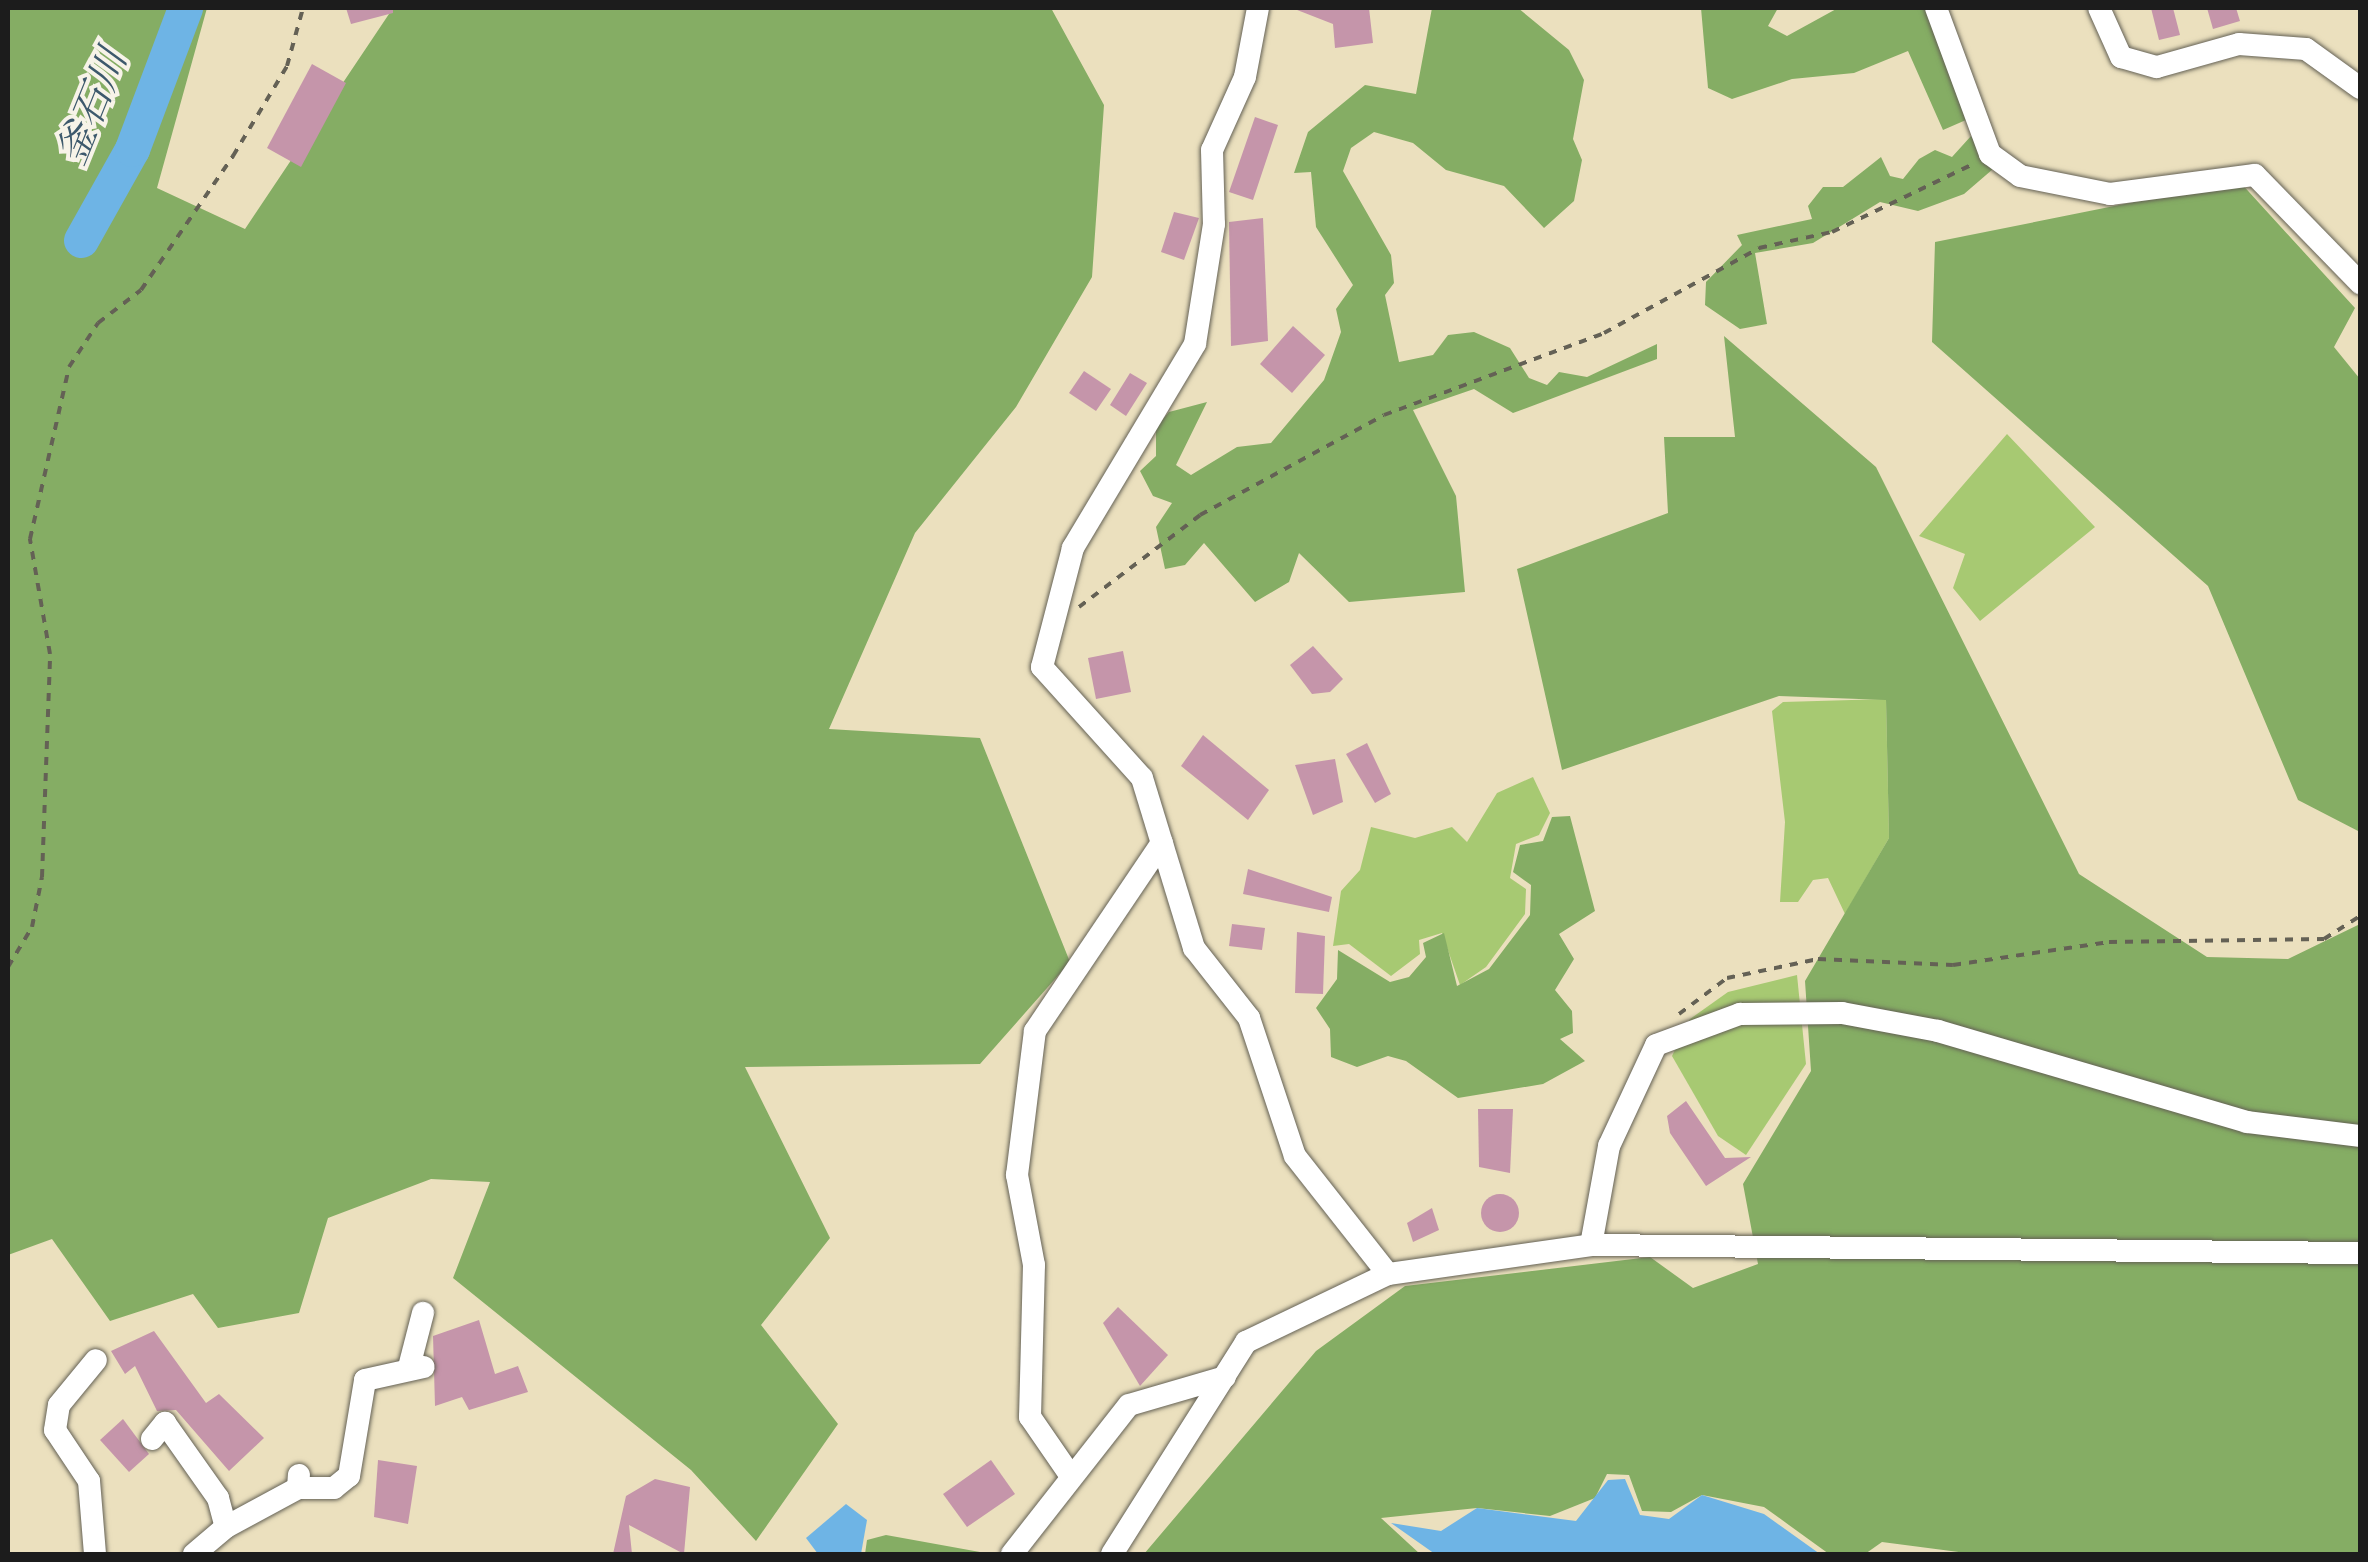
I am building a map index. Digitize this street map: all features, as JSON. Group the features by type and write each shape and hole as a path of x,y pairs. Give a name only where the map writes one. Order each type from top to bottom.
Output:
{"street":[{"path":"1258,8 1244,77 1212,150 1214,224 1195,344 1073,548 1042,667 1142,778 1194,948 1248,1018 1295,1156 1388,1274"},
{"path":"1936,8 1990,154 2020,176 2069,191 2254,175 2360,283"},
{"path":"2099,8 2121,57 2157,68 2239,44 2306,49 2360,88"},
{"path":"1068,1472 1030,1417 1034,1265 1017,1176 1035,1031 1162,844"},
{"path":"1591,1245 1610,1146 1656,1045 1740,1014 1842,1013 1938,1031 2247,1122 2360,1136"},
{"path":"1112,1554 1246,1342 1388,1274 1591,1245 2360,1253"},
{"path":"194,1554 226,1527 299,1482 334,1488 349,1476 365,1380 416,1367 423,1313"},
{"path":"96,1360 59,1405 55,1430 89,1482 96,1554"},
{"path":"1012,1554 1068,1472 1129,1405 1225,1377"},
{"path":"152,1439 164,1423 198,1463 226,1527"}],"path":[{"path":"8,967 32,927 42,877 50,654 30,539 68,368 98,323 141,290 233,156 286,66 304,8"},
{"path":"1052,628 1200,514 1384,415 1604,333 1759,248 1832,232 1990,154"},
{"path":"1656,1045 1700,995 1758,968 1818,959 1953,965 2110,942 2324,939 2360,916"}],"green space":[{"path":"8,8 207,8 157,188 245,229 393,8 1051,8 1104,105 1092,277 1016,407 915,533 829,729 980,738 1070,962 980,1064 745,1067 830,1238 761,1325 838,1424 756,1541 691,1470 453,1278 490,1182 431,1179 328,1218 299,1313 218,1328 193,1294 110,1321 52,1239 8,1255"},
{"path":"1432,8 1518,8 1569,50 1584,80 1573,139 1582,160 1574,201 1544,228 1504,186 1446,170 1413,143 1374,132 1351,148 1343,171 1391,255 1394,283 1385,295 1399,362 1433,355 1448,335 1474,332 1510,348 1529,378 1547,385 1559,372 1587,377 1657,344 1657,359 1513,413 1474,389 1413,410 1456,496 1465,592 1349,602 1299,553 1289,582 1255,602 1204,543 1185,565 1165,569 1156,527 1172,503 1153,496 1140,471 1156,456 1156,427 1169,412 1207,402 1176,465 1191,475 1237,447 1271,443 1324,380 1341,332 1336,309 1353,285 1316,227 1311,172 1294,173 1308,132 1365,85 1416,94"},
{"path":"1701,8 1778,8 1768,26 1787,36 1838,8 1937,8 1982,113 1943,130 1908,51 1854,73 1792,79 1732,99 1708,88"},
{"path":"1971,136 1993,169 1964,194 1918,211 1880,202 1813,243 1755,253 1767,324 1740,329 1705,305 1706,282 1742,245 1737,235 1812,219 1808,206 1823,187 1843,187 1881,157 1890,176 1903,179 1919,159 1935,150 1952,157"},
{"path":"2239,181 2355,308 2334,347 2360,379 2360,832 2298,800 2208,586 1932,342 1935,242"},
{"path":"1724,336 1876,467 2079,874 2207,957 2288,959 2360,924 2360,1554 1974,1554 1882,1542 1865,1554 1829,1554 1764,1507 1702,1495 1671,1512 1642,1511 1629,1475 1607,1474 1595,1498 1550,1516 1477,1508 1381,1518 1420,1554 1144,1554 1316,1351 1405,1286 1650,1257 1693,1288 1758,1264 1743,1184 1811,1071 1805,981 1889,838 1886,700 1779,696 1562,770 1517,569 1668,513 1664,437 1735,437"},
{"path":"2007,434 2095,527 1980,621 1953,588 1965,554 1919,536"},
{"path":"1886,699 1889,838 1845,914 1828,878 1813,880 1798,902 1780,902 1785,822 1772,711 1783,702"},
{"path":"1533,777 1550,813 1539,835 1516,844 1510,878 1526,889 1525,914 1486,967 1460,985 1442,933 1419,940 1420,954 1391,976 1349,944 1333,946 1341,891 1360,870 1371,827 1415,838 1452,827 1467,842 1497,793"},
{"path":"1570,816 1595,911 1559,934 1574,959 1555,990 1572,1011 1573,1033 1560,1039 1585,1061 1543,1084 1458,1098 1406,1061 1388,1056 1357,1067 1331,1057 1330,1029 1316,1008 1337,979 1338,950 1390,982 1409,977 1426,957 1423,943 1444,933 1457,986 1489,969 1530,915 1531,885 1513,872 1520,845 1543,841 1552,817"},
{"path":"1797,975 1806,1064 1746,1155 1718,1136 1672,1056 1690,1019 1728,992"},
{"path":"886,1535 991,1554 865,1554 867,1540"}],"water":[{"path":"1625,1479 1640,1515 1669,1519 1702,1495 1764,1514 1820,1554 1435,1554 1391,1523 1441,1531 1477,1508 1576,1521 1608,1480"},
{"path":"846,1504 867,1520 861,1554 818,1554 806,1538"}],"building":[{"path":"346,8 393,8 393,13 351,24"},
{"path":"1292,8 1369,8 1373,43 1335,48 1333,24"},
{"path":"2151,8 2173,8 2180,35 2159,40"},
{"path":"2207,8 2236,8 2240,21 2213,29"},
{"path":"312,64 346,83 301,167 267,148"},
{"path":"1255,117 1278,125 1253,200 1229,192"},
{"path":"1174,212 1199,218 1184,260 1161,252"},
{"path":"1263,218 1268,341 1231,346 1229,222"},
{"path":"1293,326 1325,355 1292,393 1260,364"},
{"path":"1084,371 1111,389 1096,411 1069,393"},
{"path":"1130,373 1147,383 1126,416 1110,405"},
{"path":"1313,646 1343,679 1330,692 1312,694 1290,665"},
{"path":"1123,651 1131,692 1096,699 1088,658"},
{"path":"1203,735 1269,790 1248,820 1181,766"},
{"path":"1367,743 1391,794 1375,803 1346,754"},
{"path":"1335,759 1343,802 1313,815 1295,765"},
{"path":"1248,869 1332,897 1329,912 1243,894"},
{"path":"1232,924 1265,928 1262,950 1229,946"},
{"path":"1297,932 1325,936 1323,994 1295,993"},
{"path":"1686,1101 1725,1158 1751,1157 1706,1186 1670,1133 1667,1116"},
{"path":"1478,1109 1513,1109 1510,1173 1479,1167"},
{"path":"1500,1194 1513,1200 1519,1213 1513,1226 1500,1232 1487,1226 1481,1213 1487,1200"},
{"path":"1432,1208 1439,1230 1413,1242 1407,1223"},
{"path":"1118,1307 1168,1355 1140,1386 1103,1323"},
{"path":"479,1320 495,1374 518,1366 528,1392 469,1410 462,1397 435,1406 433,1336"},
{"path":"154,1331 206,1403 219,1394 264,1438 229,1471 176,1410 157,1411 135,1366 125,1374 111,1351"},
{"path":"123,1419 149,1454 129,1472 100,1440"},
{"path":"378,1460 417,1466 408,1524 374,1517"},
{"path":"991,1460 1015,1494 967,1527 943,1494"},
{"path":"655,1479 690,1487 684,1554 629,1525 632,1554 613,1554 626,1496"}],"waterway":[{"name":"釜石川","path":"81,240 132,149 185,8"}]}
